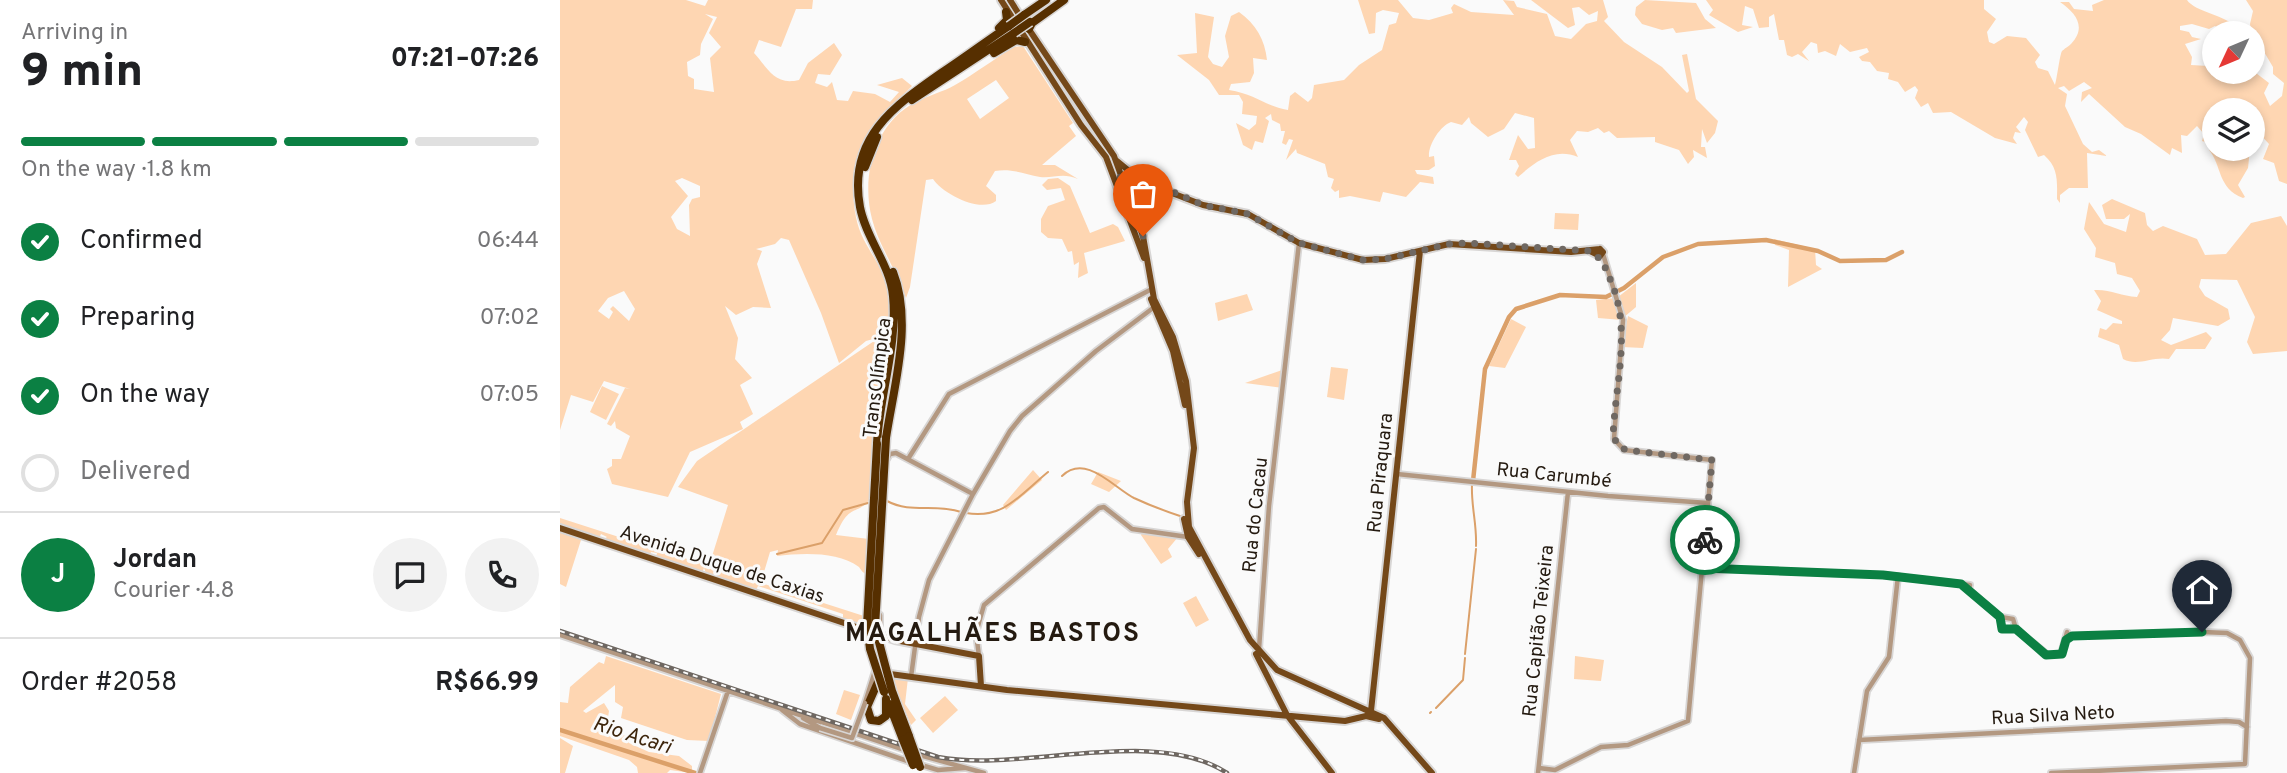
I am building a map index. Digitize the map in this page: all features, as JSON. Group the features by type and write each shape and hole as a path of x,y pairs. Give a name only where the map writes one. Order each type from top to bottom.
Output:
{"highway":[{"name":"TransOlímpica","path":"1028,28 1046,0"},
{"name":"TransOlímpica","path":"906,738 898,727 887,694 875,627 886,438 902,325 901,296 869,220 864,193 865,170 875,140 890,119 964,57 1011,30 1028,28 1063,0"},
{"path":"964,57 1005,22 1010,11"},
{"path":"954,68 1016,40 1028,28"},
{"name":"TransOlímpica","path":"917,769 870,649 867,625 877,444 894,304 889,277 866,230 860,208 860,169 871,136 886,115 1011,30"},
{"path":"892,452 893,394"},
{"path":"885,673 875,683 867,707 871,720 878,721 886,716 887,694"}],"main road":[{"path":"1000,0 1028,28 1111,159 1139,233 1153,296 1178,351 1186,397 1194,448 1187,502 1188,537"},
{"path":"1010,0 1010,11 1028,28 1034,51 1081,125 1121,171 1128,206"},
{"path":"1121,171 1201,205 1248,214 1299,243 1371,260 1468,243 1590,251 1600,254"},
{"path":"1139,233 1153,308 1173,351 1186,397 1191,453 1184,511 1188,537 1267,665 1269,676 1290,718 1332,773"},
{"name":"Rua Piraquara","path":"1373,713 1371,699 1420,251"},
{"path":"1153,308 1168,326"},
{"path":"1189,527 1267,665 1373,713 1392,728 1432,773"},
{"name":"Avenida Duque de Caxias","path":"560,528 879,637 914,646 979,656"},
{"path":"879,637 877,663 885,673 981,686 1290,718 1345,721 1373,713"},
{"path":"979,656 981,686"},
{"path":"1269,676 1271,670 1277,670"},
{"path":"1360,707 1371,699"}],"street":[{"name":"Rua do Cacau","path":"1256,645 1299,243"},
{"path":"1539,771 1555,771 1601,747 1628,745 1686,721 1712,460 1626,450 1615,442 1613,435 1623,322 1616,294 1600,254"},
{"path":"908,459 945,398 1150,290"},
{"path":"911,677 914,646 929,580 962,514 1010,431 1022,416 1110,339 1153,308"},
{"path":"879,637 888,456 892,452 908,459 973,494"},
{"name":"Rua Carumbé","path":"1397,474 1708,503"},
{"name":"Rua Capitão Teixeira","path":"1539,771 1568,492"},
{"path":"979,656 976,633 984,606 1099,509 1104,507 1132,529 1188,537"},
{"path":"1702,568 1898,576 1961,584 1969,587 2003,618 2013,619 2016,629 2044,654 2062,654 2070,634 2227,632 2240,640 2250,658 2245,764 2163,771 2051,773"},
{"path":"1854,773 1867,691 1885,661 1898,576"},
{"path":"2003,618 2002,629 2016,629"},
{"path":"560,635 890,745 984,773"},
{"path":"799,715 813,725 852,738 877,663"},
{"path":"871,683 877,674 885,673"},
{"path":"701,772 728,691"},
{"path":"779,708 798,723 950,773"},
{"path":"798,723 799,715"},
{"path":"2247,727 2239,722 2248,717"},
{"name":"Rua Silva Neto","path":"1858,740 2239,722"},
{"path":"798,723 813,725"},
{"path":"887,753 890,745"},
{"path":"946,763 958,771"},
{"path":"938,770 958,771 971,768"}],"shaded area":[{"path":"560,0 686,0 705,6 708,0 813,0 812,9 796,9 781,47 759,40 754,53 772,74 783,80 799,80 808,63 834,43 842,55 830,75 818,74 815,83 827,87 832,82 837,100 848,101 853,91 875,94 890,102 899,92 877,85 902,78 912,86 870,132 859,154 854,185 857,223 884,277 890,303 888,342 874,441 871,498 845,518 836,535 869,539 867,575 859,567 841,558 808,554 777,556 778,550 770,552 761,582 752,580 867,617 867,627 843,619 843,614 758,586 756,590 706,573 704,568 702,573 656,557 657,553 651,552 650,555 602,540 607,537 601,534 598,541 560,528 560,518 709,566 728,505 678,487 697,461 880,337 866,341 839,363 821,313 789,240 781,238 775,244 756,249 762,251 757,264 771,308 753,307 736,315 725,306 738,338 735,359 752,378 740,385 753,414 740,422 743,429 690,452 668,497 612,484 607,469 612,466 612,459 621,459 630,436 616,428 615,421 611,426 607,424 625,388 630,389 604,381 593,402 571,395 560,430","holes":["705,14 717,17 709,33 721,47 710,58 714,92 694,89 694,79 688,76 687,62 700,55 701,44 713,19","682,178 700,186 700,197 692,199 689,205 690,236 677,229 671,217 688,196 675,181","624,291 635,309 629,321 613,306 609,319 598,311 608,298"]},
{"path":"1358,0 1398,0 1413,18 1429,20 1453,13 1451,8 1454,4 1471,12 1514,15 1503,0 1514,1 1517,7 1547,14 1555,36 1571,39 1586,24 1597,21 1598,11 1589,15 1579,7 1572,8 1575,25 1568,28 1531,0 1603,0 1608,17 1604,21 1624,42 1662,67 1687,93 1689,91 1682,55 1687,54 1696,99 1718,121 1715,133 1707,143 1702,129 1701,147 1705,147 1707,158 1693,150 1694,157 1688,164 1679,150 1655,142 1655,137 1617,138 1609,131 1604,133 1598,128 1588,132 1577,131 1570,140 1578,157 1569,154 1553,155 1538,161 1518,177 1515,174 1519,166 1516,160 1509,160 1518,135 1528,149 1535,148 1534,118 1515,113 1504,129 1488,137 1471,123 1469,117 1462,125 1451,122 1447,124 1435,136 1429,157 1434,156 1435,166 1429,170 1415,170 1417,174 1433,177 1434,184 1420,182 1406,197 1383,192 1380,202 1350,196 1339,198 1339,190 1335,192 1331,188 1334,179 1328,177 1325,164 1297,153 1296,149 1286,160 1293,140 1289,139 1286,145 1282,143 1285,131 1281,131 1280,124 1272,120 1271,114 1265,118 1269,121 1263,143 1255,141 1252,150 1243,145 1236,123 1249,130 1256,124 1257,116 1242,114 1243,102 1239,95 1219,95 1209,80 1177,55 1197,53 1195,13 1214,17 1208,57 1213,64 1222,67 1229,57 1225,36 1231,16 1239,12 1259,33 1267,60 1253,58 1254,73 1250,82 1231,84 1229,90 1288,110 1290,96 1295,92 1308,102 1312,98 1314,85 1344,80 1359,65 1382,50 1389,25 1396,23 1399,13 1383,10 1376,13 1375,33 1369,34"},
{"path":"1645,0 1696,3 1705,19 1716,28 1676,33 1673,28 1662,30 1642,24 1635,15 1636,7"},
{"path":"1706,0 1984,0 1984,9 1996,19 1987,32 1989,42 1994,44 2007,36 2026,38 2040,55 2035,62 2038,68 2048,71 2055,85 2062,51 2076,38 2079,26 2075,16 2060,2 2069,2 2074,9 2093,11 2092,5 2104,0 2187,0 2197,8 2228,21 2202,21 2202,27 2192,24 2180,26 2180,30 2201,39 2185,44 2192,57 2191,65 2202,66 2202,84 2265,84 2265,80 2269,83 2264,93 2270,106 2282,96 2284,83 2273,74 2273,67 2265,54 2265,21 2251,21 2253,11 2246,0 2287,0 2287,184 2279,181 2274,163 2265,160 2269,144 2265,140 2265,98 2202,98 2202,132 2197,126 2187,136 2181,135 2182,153 2172,148 2170,155 2141,134 2125,127 2089,94 2081,102 2082,92 2092,88 2084,82 2069,91 2064,86 2058,88 2067,94 2065,106 2083,144 2092,152 2099,150 2107,156 2087,153 2088,188 2069,188 2060,195 2060,203 2057,199 2055,170 2044,155 2038,157 2025,130 2028,122 2024,117 2016,127 2021,133 2015,132 2013,138 2017,144 1995,138 1951,112 1933,113 1928,103 1921,107 1915,98 1918,90 1915,86 1905,92 1898,82 1888,79 1889,73 1877,71 1870,62 1862,61 1859,57 1869,52 1867,48 1850,52 1840,44 1836,56 1825,51 1818,53 1817,44 1811,42 1802,52 1809,61 1798,54 1792,57 1787,55 1784,40 1779,40 1774,14 1769,17 1769,27 1759,28 1753,9 1745,6 1742,25 1753,27 1738,32 1709,15 1713,10"},
{"path":"1023,46 1073,123 1069,126 1076,136 1042,165 1055,165 1078,179 995,171 986,186 996,195 996,201 981,205 953,196 933,179 926,180 910,287 906,298 872,219 868,186 874,153 890,123 902,111 955,85 1014,47","holes":["996,80 1009,98 980,119 967,99"]},
{"path":"2215,161 2249,161 2248,168 2238,185 2245,197 2235,194 2224,182"},
{"path":"1058,178 1070,186 1090,233 1113,224 1118,227 1125,241 1084,253 1088,273 1078,278 1079,262 1074,265 1072,251 1068,252 1062,239 1048,238 1041,232 1041,219 1048,206 1065,200 1061,188 1047,190 1042,185 1048,179"},
{"path":"2112,199 2145,213 2147,225 2153,231 2163,226 2197,239 2205,255 2226,254 2251,223 2281,216 2287,226 2287,351 2253,354 2247,342 2255,317 2237,280 2201,279 2199,287 2205,296 2228,309 2230,319 2218,326 2173,318 2170,330 2161,340 2171,345 2206,332 2212,338 2205,349 2176,349 2169,359 2134,362 2123,359 2119,345 2098,337 2100,328 2106,330 2113,323 2122,324 2122,321 2097,310 2101,301 2094,290 2137,297 2140,291 2132,278 2117,274 2115,263 2095,257 2096,248 2084,229 2089,202 2104,224 2126,232 2130,214 2124,219 2106,219 2102,205"},
{"path":"1555,213 1579,214 1578,230 1554,229"},
{"path":"1774,239 1815,249 1816,265 1822,269 1788,287 1789,250 1775,245"},
{"path":"1636,283 1636,307 1623,318 1618,297"},
{"path":"1247,294 1253,310 1218,321 1215,303"},
{"path":"1616,298 1622,320 1598,318 1596,300"},
{"path":"1628,316 1648,326 1643,348 1622,347"},
{"path":"1511,319 1526,327 1505,368 1489,366"},
{"path":"1331,367 1348,369 1344,400 1327,397"},
{"path":"1285,369 1283,388 1245,383"},
{"path":"602,386 619,394 606,420 590,412"},
{"path":"1033,470 1042,480 1006,510 1003,505"},
{"path":"1098,472 1121,481 1109,492 1091,484"},
{"path":"1143,531 1178,537 1168,549 1172,557 1161,564 1141,535"},
{"path":"560,532 581,540 566,587 560,584"},
{"path":"1196,596 1209,620 1196,627 1183,603"},
{"path":"606,656 721,694 709,741 687,740 621,718 623,707 615,702 615,685 583,711 586,713 604,703 609,711 607,724 623,733 629,743 649,752 679,756 692,766 692,773 670,770 667,773 638,773 637,767 629,760 560,736 560,702 568,703 570,687 599,662 604,664"},
{"path":"1575,656 1604,660 1601,681 1574,679"},
{"path":"890,676 908,678 905,704 916,720 911,725"},
{"path":"844,690 860,695 851,720 836,714"},
{"path":"945,696 958,710 933,733 920,718"},
{"path":"560,738 573,746 565,773 560,773"}],"waterway":[{"path":"1473,481 1485,369 1509,317 1516,309 1560,295 1606,297 1624,288 1663,257 1698,244 1766,240 1818,251 1840,261 1886,260 1902,252"},
{"path":"1062,476 1071,470 1090,470 1134,498 1180,516"},
{"path":"966,513 991,513 1001,509 1048,472"},
{"path":"1472,485 1476,546"},
{"path":"887,501 905,507 942,508 961,512"},
{"path":"777,554 822,543 843,510 868,503"},
{"path":"1465,654 1476,549"},
{"path":"1436,708 1463,680 1465,658"},
{"name":"Rio Acari","path":"560,730 695,773"}],"railway":[{"path":"560,631 938,757 972,760 1126,751 1163,752 1197,759 1227,773"}],"way so far":[{"path":"1143,236 1119,174 1134,175 1203,205 1248,214 1288,240 1363,260 1385,259 1449,244 1468,243 1571,252 1590,251 1604,263 1623,320 1613,437 1615,442 1626,450 1712,460 1705,540"}],"district":[{"name":"MAGALHÃES BASTOS","path":"993,634"}],"route":[{"path":"1705,540 1702,568 1883,575 1961,584 2000,617 2003,621 2002,629 2016,629 2046,655 2062,654 2066,640 2072,636 2202,632"}]}
